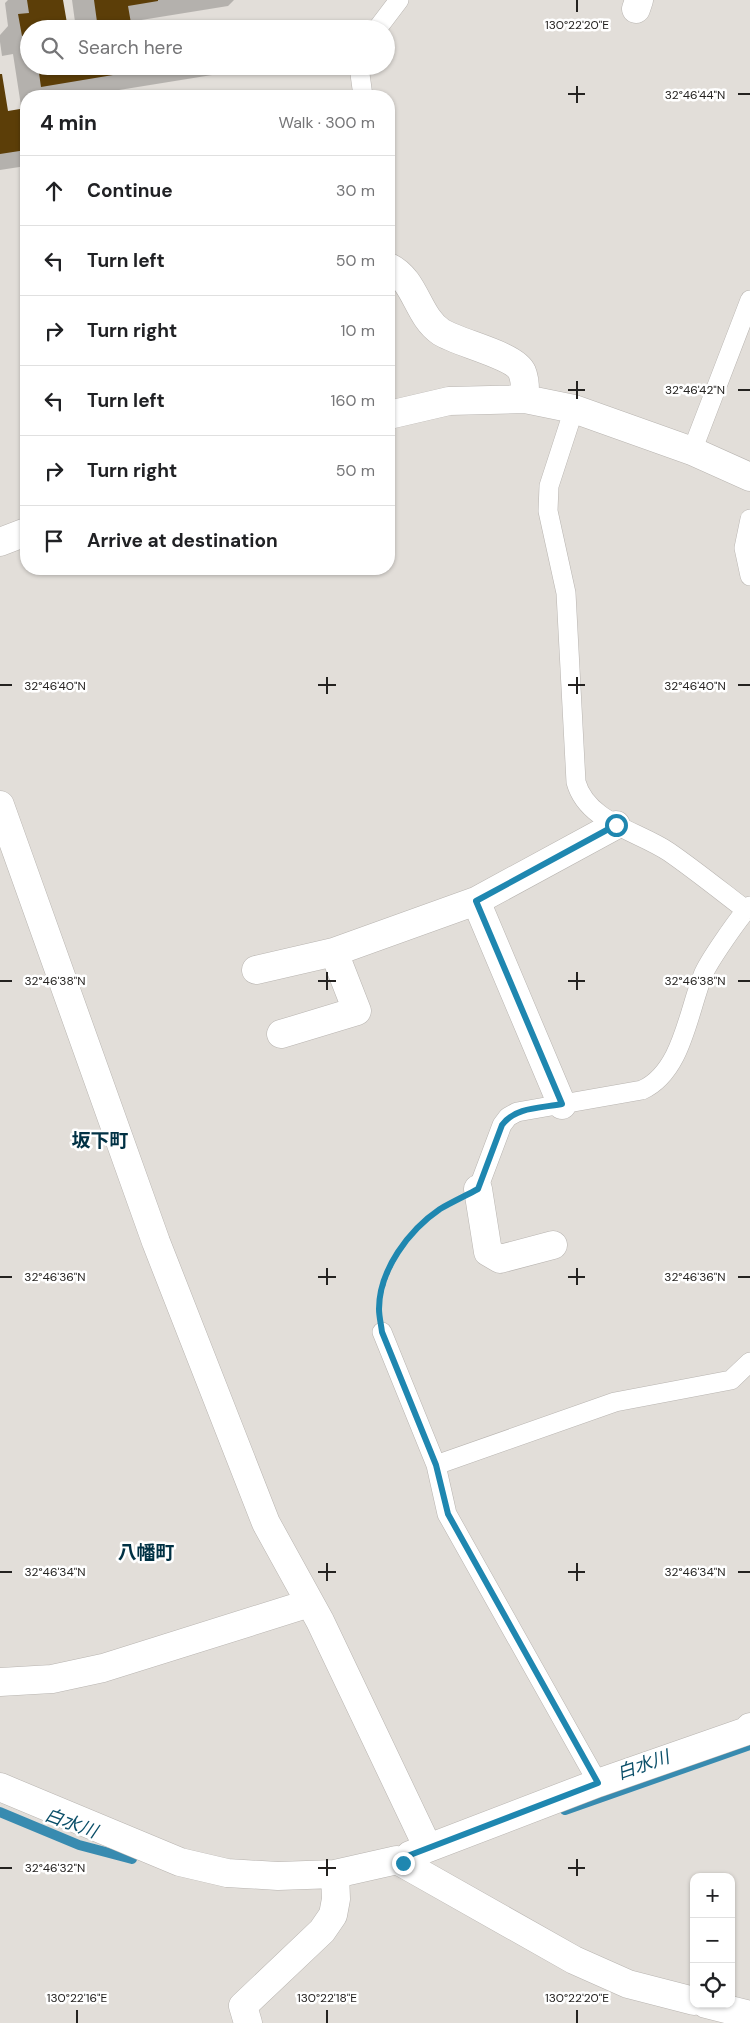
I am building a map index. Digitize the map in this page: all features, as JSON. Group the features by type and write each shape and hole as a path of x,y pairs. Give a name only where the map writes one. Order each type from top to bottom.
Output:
{"street":[{"path":"395,272 408,283 429,320 439,331 511,361 522,370 525,383 525,399"},
{"path":"395,414 449,401 525,399 574,409 692,451 750,477"},
{"path":"0,542 20,534"},
{"path":"0,805 10,864 156,1242 266,1523 310,1603 412,1860 574,1960 628,1984 690,2000"},
{"path":"256,970 334,952 476,901 616,825"},
{"path":"476,901 562,1104"},
{"path":"281,1034 357,1011 334,952"},
{"path":"478,1189 488,1252 500,1259 553,1245"},
{"path":"0,1682 52,1679 103,1668 310,1603"},
{"path":"0,1787 180,1862 227,1873 278,1876 335,1874 412,1860 598,1783 747,1731 750,1727"},
{"path":"248,2023 242,2006 322,1931 333,1915 336,1899 335,1874"},
{"path":"722,2008 750,2015"}],"lane":[{"path":"384,20 400,0"},
{"path":"360,75 362,90"},
{"path":"692,451 750,300"},
{"path":"478,1189 502,1125 508,1117 517,1112 642,1090 653,1085 664,1075 683,1034 703,974 748,908 667,851 616,825 589,806 580,796 576,782 567,602 548,511 549,486 574,409"},
{"path":"750,519 744,548 750,576"},
{"path":"382,1332 436,1465 448,1514 598,1783"},
{"path":"436,1465 615,1402 731,1380 750,1362"}],"path":[{"path":"382,1332 379,1308 382,1289 396,1256 422,1224 440,1209 478,1189"}],"building":[{"path":"27,0 63,0 66,20 20,20 20,25 18,14 29,13"},
{"path":"94,0 158,0 128,6 130,20 97,20"},
{"path":"0,74 2,74 8,111 20,109 20,151 0,154"},
{"path":"39,75 113,75 41,87"}],"waterway":[{"name":"白水川","path":"565,1810 750,1745"},
{"name":"白水川","path":"0,1812 79,1845 132,1859"}],"district":[{"name":"坂下町","path":"100,1140"},
{"name":"八幡町","path":"146,1552"}],"route":[{"path":"403,1863 397,1860 598,1783 448,1514 436,1465 382,1332 379,1308 382,1289 396,1256 416,1228 440,1209 478,1189 502,1125 508,1117 517,1112 562,1104 476,901 616,825"}]}
